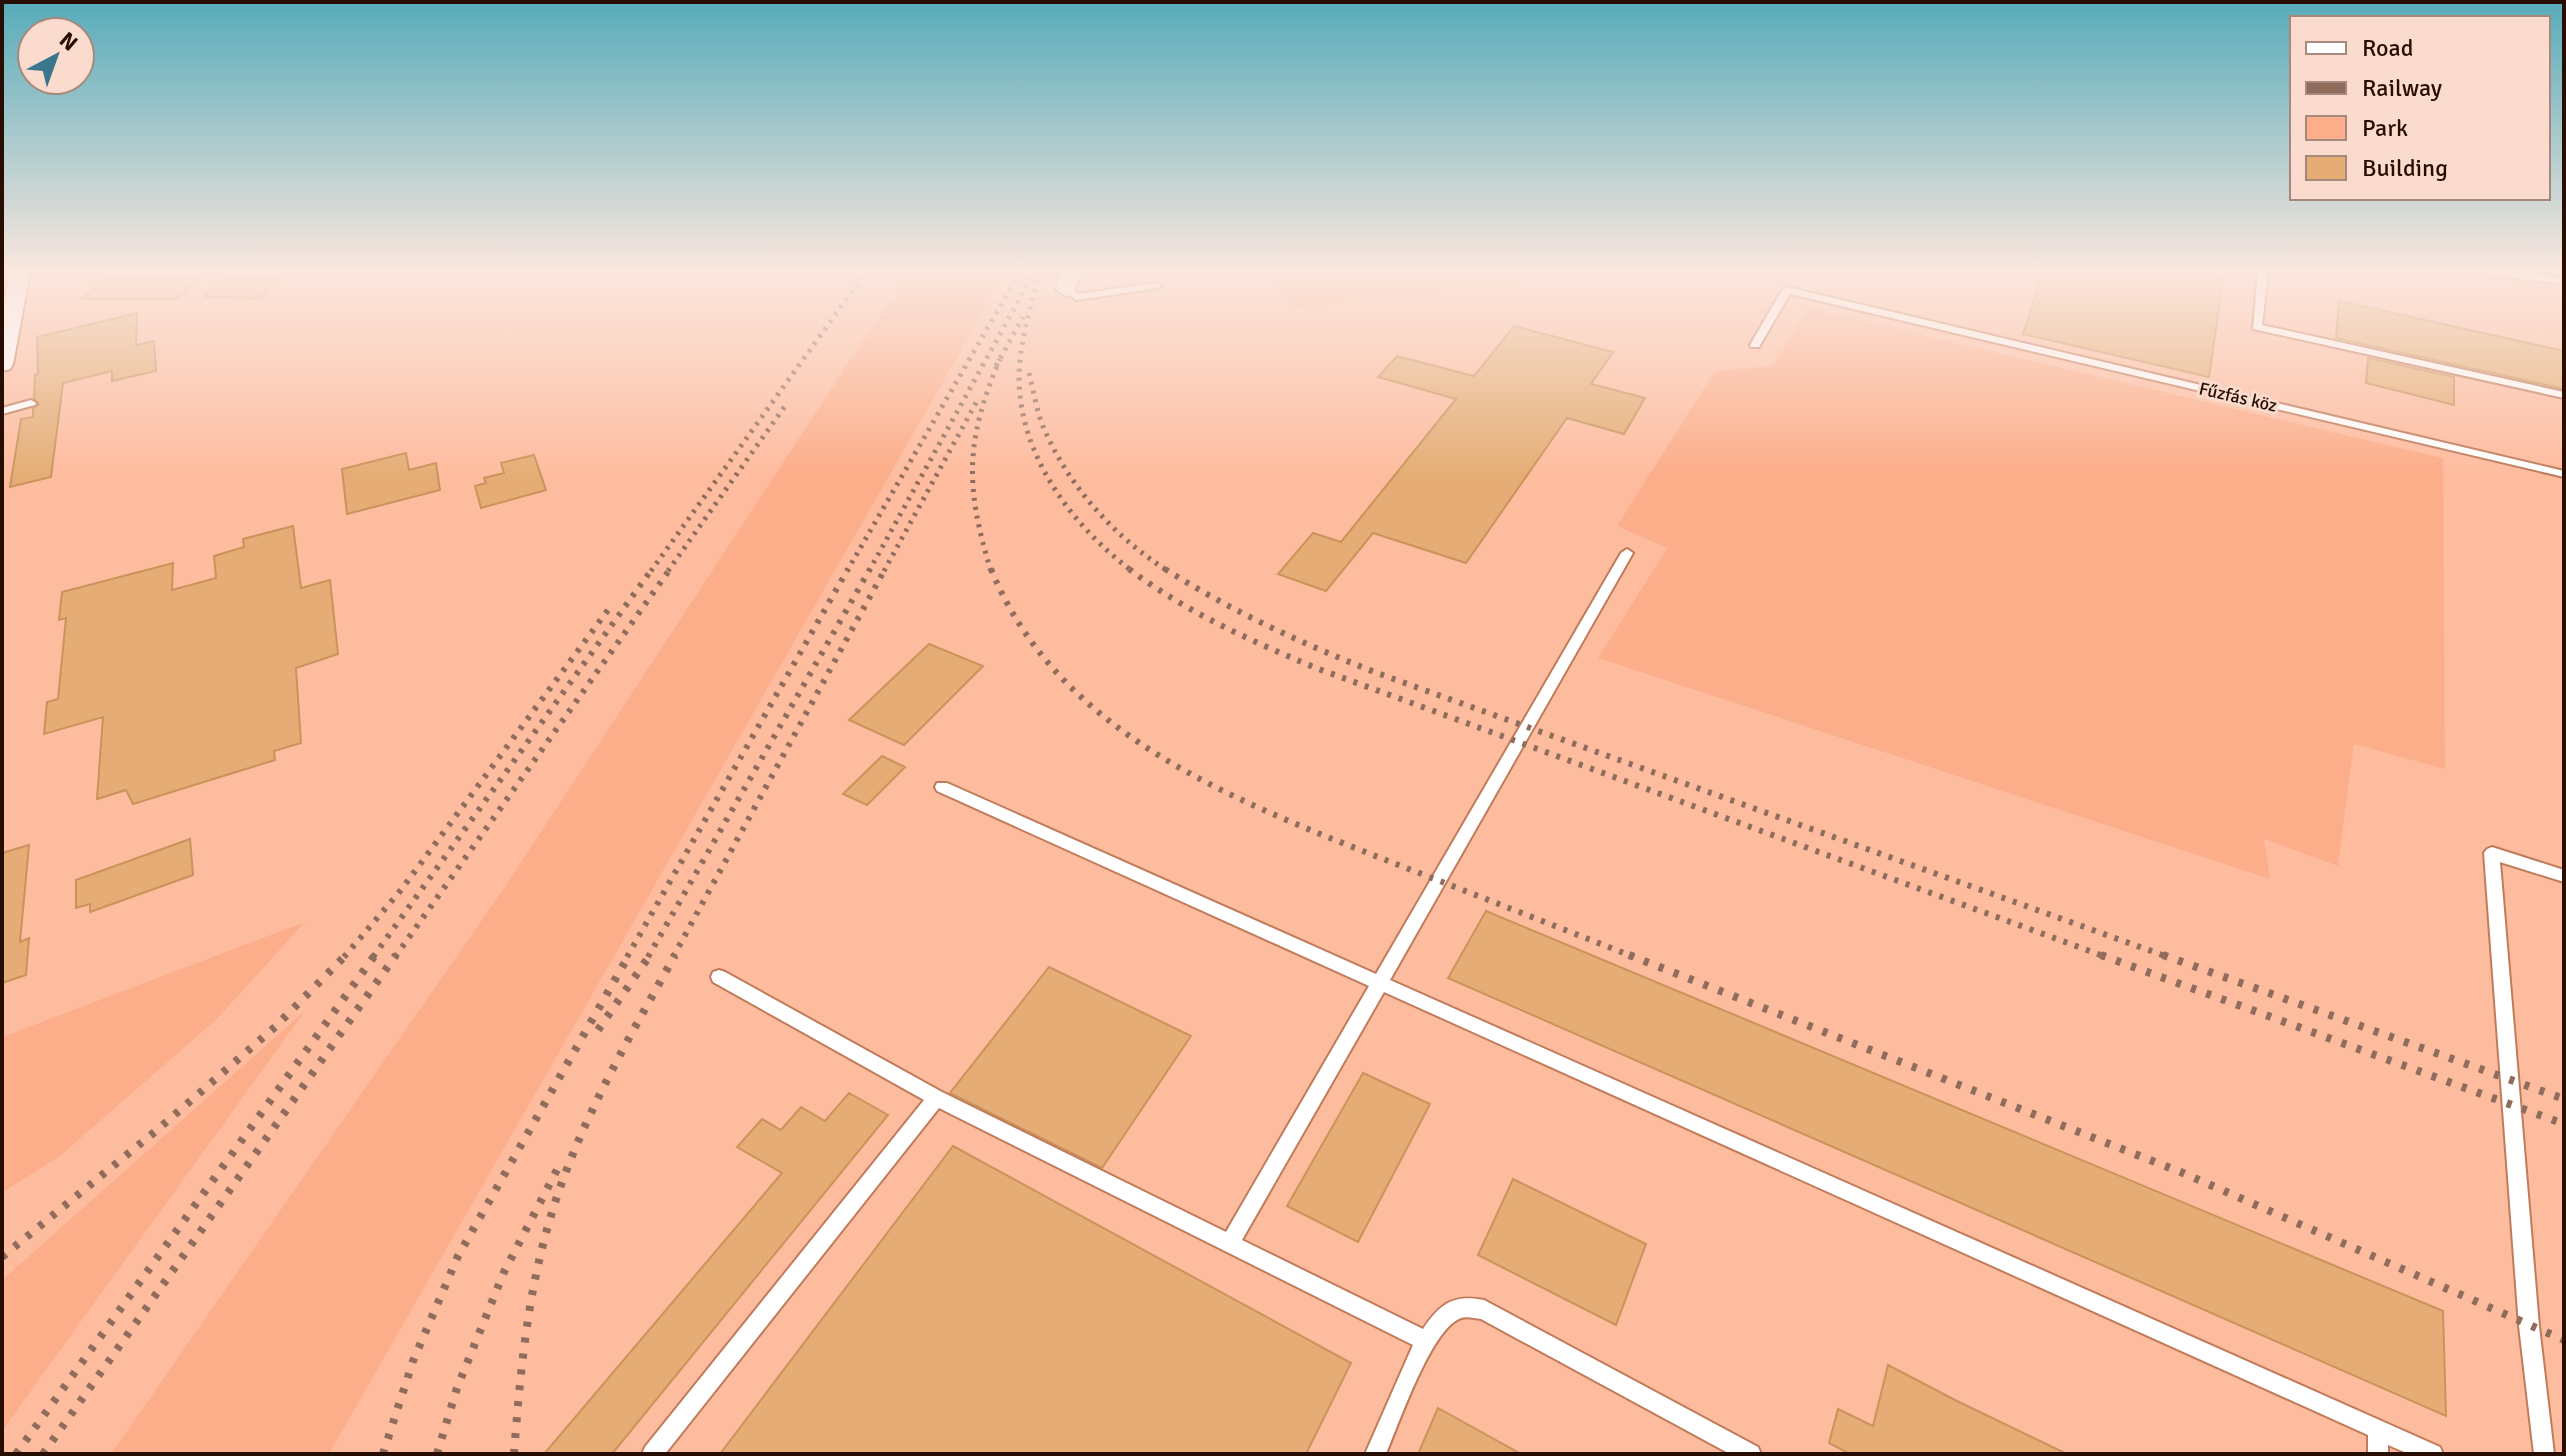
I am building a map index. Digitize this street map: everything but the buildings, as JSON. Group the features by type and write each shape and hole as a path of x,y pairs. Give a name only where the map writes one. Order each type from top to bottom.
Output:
{"street":[{"path":"2,364 7,340"}],"lane":[{"name":"Fűzfás köz","path":"1755,345 1758,340"},
{"name":"Fűzfás köz","path":"1998,340 2564,474"},
{"path":"2315,340 2564,395"},
{"path":"2,411 31,403"},
{"path":"1231,1242 1627,553"},
{"path":"942,787 2433,1454"},
{"path":"2544,1454 2529,1326 2492,853 2564,876"},
{"path":"719,977 936,1098 1426,1341"},
{"path":"652,1454 936,1098"},
{"path":"1375,1454 1426,1341 1446,1314 1469,1307 1484,1310 1751,1454"},
{"path":"2378,1430 2378,1454"}],"shaded area":[{"path":"13,340 863,340 504,888 111,1454 2,1454 2,1431 302,1015 2,1280 2,1193 60,1156 217,1019 304,923 2,1037 2,388"},
{"path":"967,340 2564,340 2564,1454 329,1454","holes":["1774,366 2445,768 2354,744 2338,865 2264,839 2269,878 1598,658 1667,547 1618,525"]}],"green space":[{"path":"863,340 967,340 329,1454 111,1454 504,888"},
{"path":"1789,340 1943,340 2443,458 2445,769 2354,744 2338,866 2264,839 2270,879 1598,658 1667,548 1617,526 1715,371 1773,366"},
{"path":"305,922 217,1019 60,1156 2,1193 2,1037"},
{"path":"305,1011 2,1431 2,1280"}],"railway":[{"path":"651,571 817,340"},
{"path":"847,571 981,340"},
{"path":"869,571 997,340"},
{"path":"996,366 1010,340"},
{"path":"1023,340 1019,375 1021,404 1038,460 1070,510 1110,553 1132,571"},
{"path":"991,571 977,514 973,464 980,415 1000,359"},
{"path":"1029,373 1043,426 1068,474 1114,528 1166,569"},
{"path":"884,571 977,401"},
{"path":"668,571 785,406"},
{"path":"373,957 652,569"},
{"path":"395,957 670,569"},
{"path":"627,957 848,569"},
{"path":"648,957 870,569"},
{"path":"673,957 885,569"},
{"path":"991,569 1022,627 1061,677 1108,720 1161,757 1277,816 1634,957"},
{"path":"1129,569 1196,612 1316,668 2106,957"},
{"path":"1166,569 1269,626 1377,673 2168,957"},
{"path":"344,957 401,890 608,610"},
{"path":"2,1257 157,1130 275,1027 346,955"},
{"path":"16,1454 375,955"},
{"path":"43,1454 396,955"},
{"path":"383,1454 413,1361 458,1256 629,955"},
{"path":"598,1030 650,955"},
{"path":"514,1454 530,1306 542,1248 561,1184 589,1117 675,955"},
{"path":"1629,955 2183,1173 2564,1340"},
{"path":"2101,955 2564,1124"},
{"path":"2163,955 2564,1099"},
{"path":"437,1454 457,1388 504,1272 560,1164"}]}
